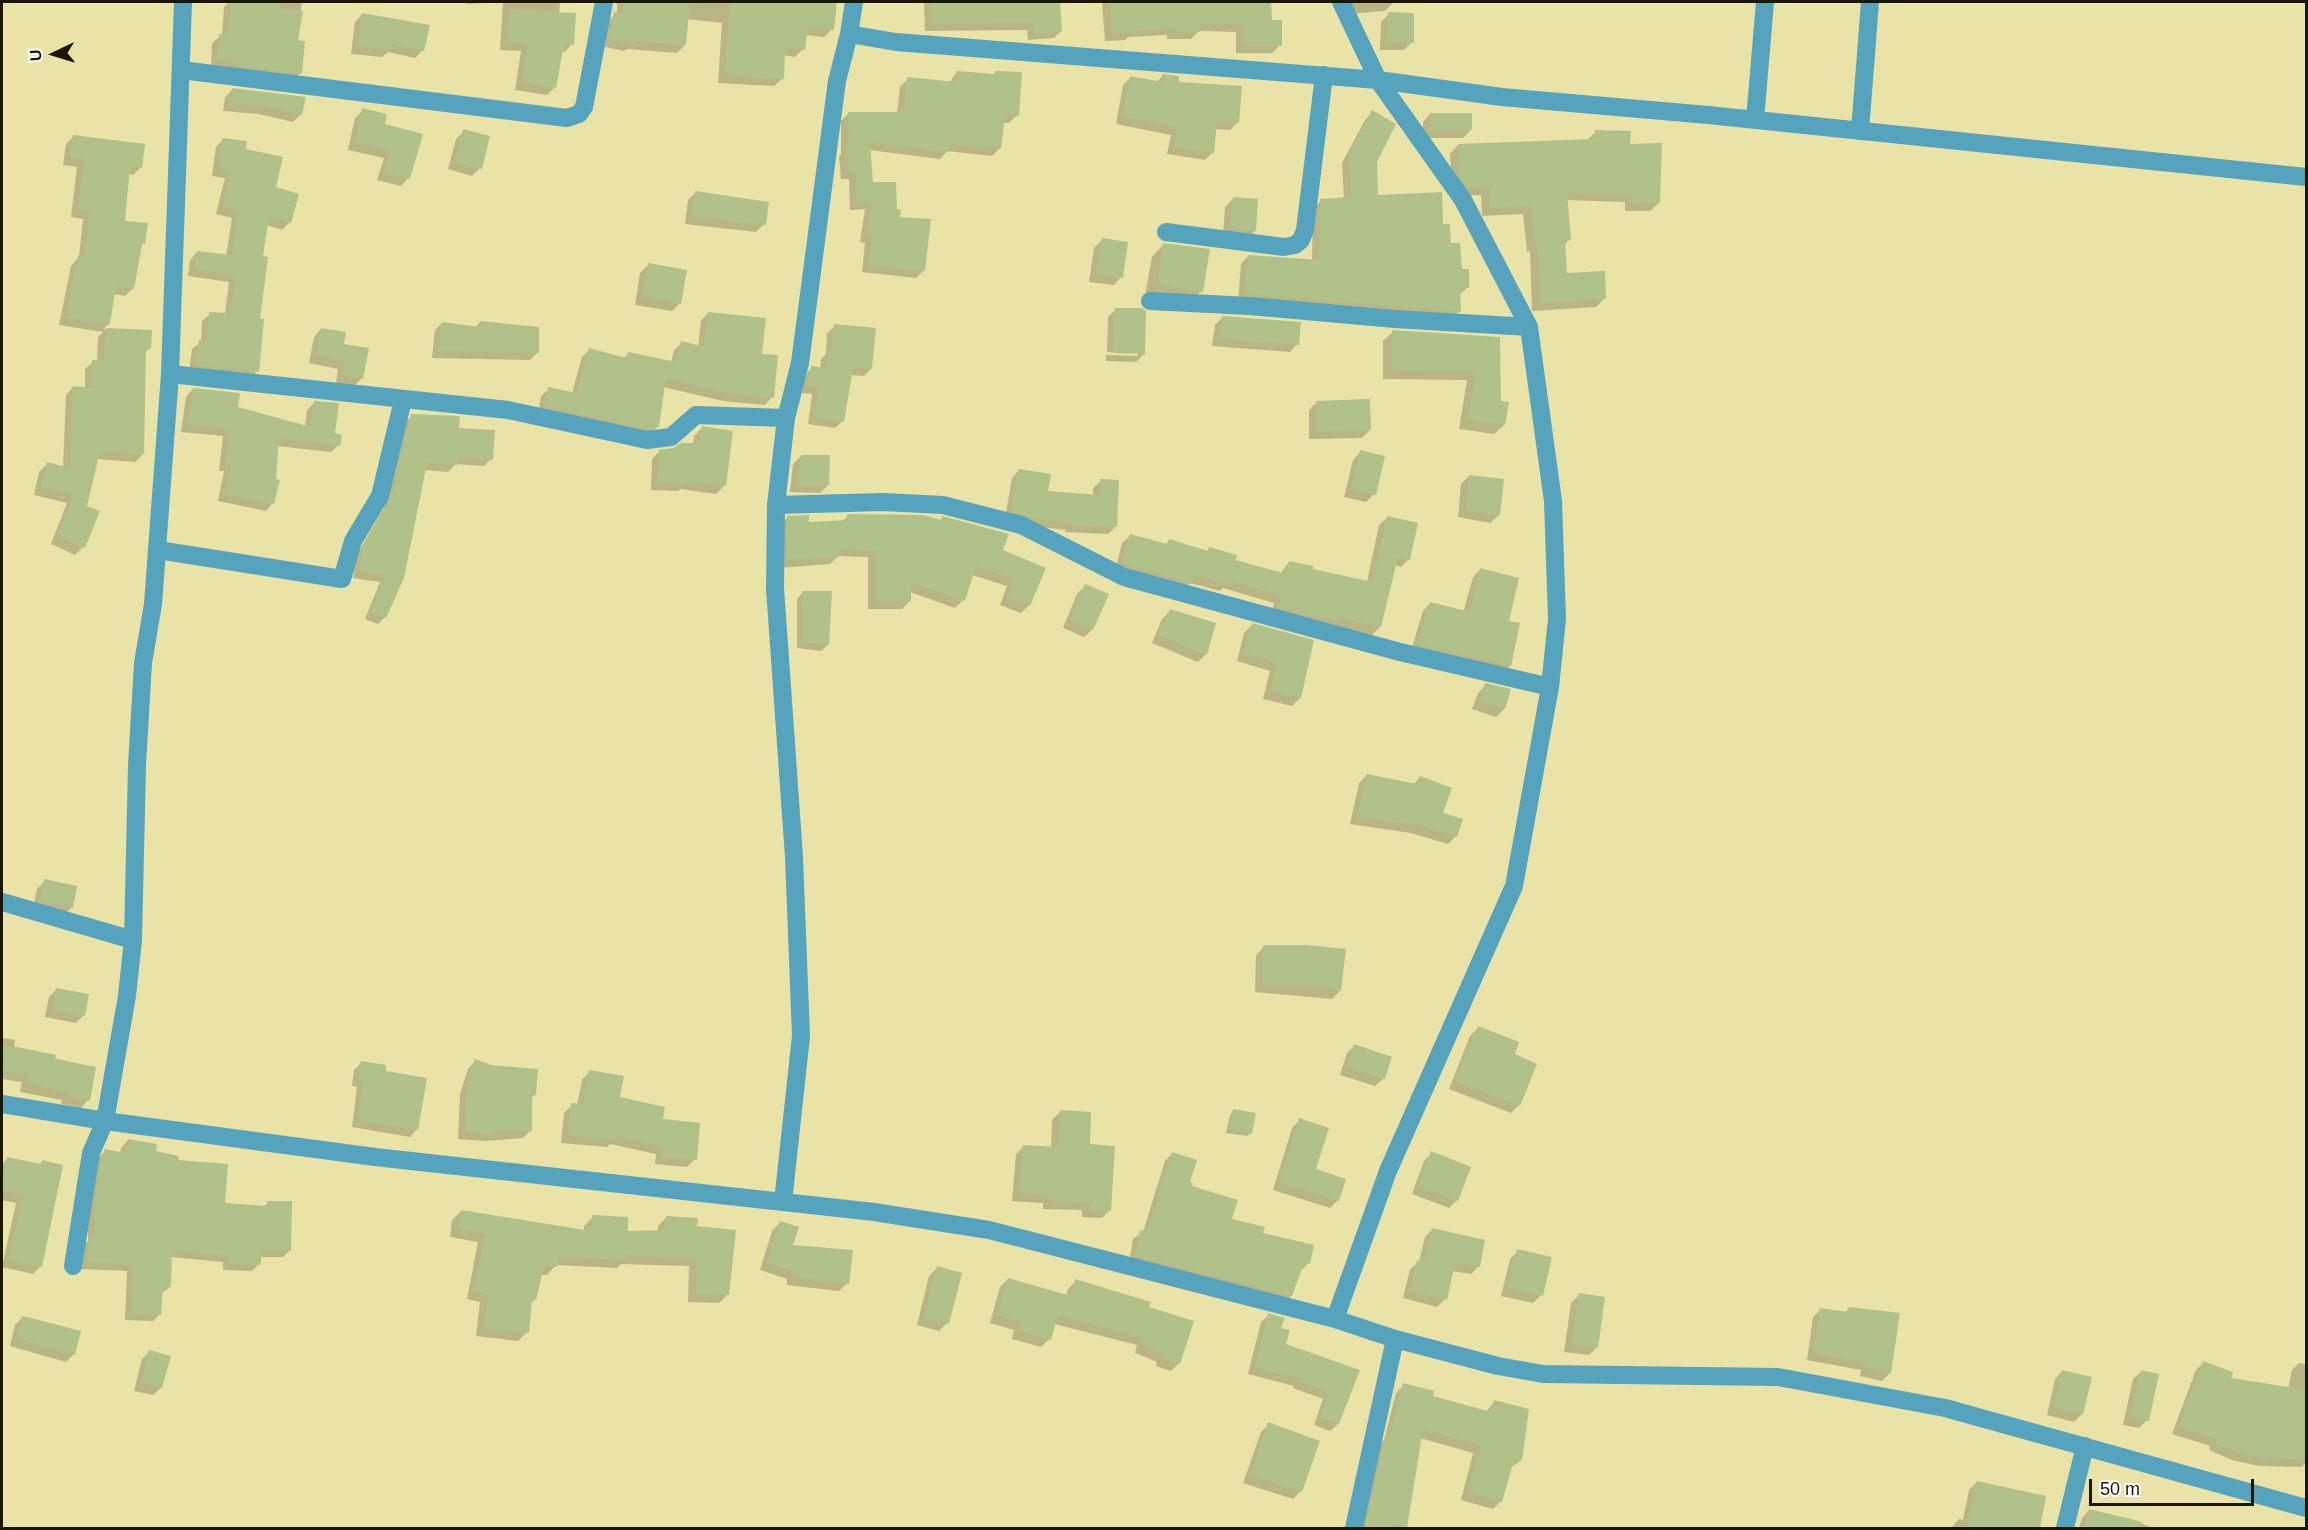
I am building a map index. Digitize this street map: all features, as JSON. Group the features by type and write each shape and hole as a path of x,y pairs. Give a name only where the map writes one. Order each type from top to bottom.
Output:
{"street":[{"path":"73,1266 91,1153 105,1121 127,996 133,940 142,674 153,604 171,374 183,2"},
{"path":"181,70 567,118 579,114 584,107 604,2"},
{"path":"783,1202 801,1036 794,857 775,588 776,505 786,418 800,363 832,116 854,2"},
{"path":"1335,1319 1388,1171 1514,886 1550,687 1557,619 1553,501 1529,327 1463,200 1378,80 1341,2"},
{"path":"1755,120 1765,2"},
{"path":"1860,131 1870,2"},
{"path":"849,34 896,42 1378,80 1502,97 1755,120 2307,177"},
{"path":"1167,232 1284,247 1295,245 1301,240 1305,230 1324,75"},
{"path":"1150,302 1250,306 1395,319 1529,327"},
{"path":"171,374 508,410 647,440 671,437 696,416 786,418"},
{"path":"158,550 342,579 353,541 380,496 403,400"},
{"path":"776,505 883,502 942,505 1021,525 1124,577 1401,652 1550,687"},
{"path":"2,902 133,940"},
{"path":"2,1104 105,1121 375,1157 874,1212 989,1230 1335,1319 1395,1339 1498,1366 1542,1374 1778,1377 1945,1408 2307,1508"},
{"path":"1354,1528 1395,1339"},
{"path":"2065,1528 2085,1446"}],"building":[{"path":"231,2 280,2 279,8 303,11 298,40 305,41 302,74 234,65 235,61 218,60 219,34 228,34"},
{"path":"624,2 690,2 686,45 634,41 634,44 608,39 614,12 624,14"},
{"path":"730,2 837,2 834,30 808,27 805,50 785,47 784,79 725,75"},
{"path":"931,2 1060,2 1062,32 1034,34 1033,23 931,24"},
{"path":"1110,2 1271,2 1272,20 1282,20 1282,46 1243,46 1243,24 1200,24 1200,32 1174,32 1174,28 1134,30 1135,32 1112,34"},
{"path":"510,10 576,13 574,45 564,44 556,88 522,82 528,43 507,42"},
{"path":"1388,12 1414,13 1414,43 1387,42"},
{"path":"362,13 430,25 424,51 392,44 392,50 358,46"},
{"path":"957,71 995,74 996,71 1022,72 1019,116 1005,115 1001,148 950,143 949,152 870,142 873,182 896,182 897,209 901,210 900,217 931,219 925,271 869,265 872,235 867,235 872,202 857,202 856,172 849,172 846,147 849,147 848,112 904,112 907,77 956,82"},
{"path":"1162,74 1179,76 1179,82 1242,86 1239,123 1217,121 1214,153 1174,147 1177,127 1123,117 1130,76 1162,82"},
{"path":"232,88 306,97 302,115 267,106 231,103"},
{"path":"362,108 387,114 385,124 423,134 410,179 384,172 391,150 355,142"},
{"path":"1372,110 1396,124 1377,162 1378,195 1442,192 1443,224 1450,224 1451,243 1460,243 1462,269 1469,269 1469,288 1460,288 1461,312 1245,294 1248,255 1319,260 1320,199 1351,197 1349,154"},
{"path":"1430,113 1472,113 1472,130 1430,130"},
{"path":"463,129 490,136 482,169 455,162"},
{"path":"1595,130 1631,131 1630,144 1662,143 1660,203 1633,203 1633,194 1567,192 1571,240 1565,240 1567,273 1605,271 1606,299 1540,303 1538,244 1536,244 1531,206 1490,208 1489,187 1468,188 1460,176 1458,144 1595,139"},
{"path":"73,135 145,144 142,168 130,166 125,221 148,223 145,244 142,244 134,289 116,286 110,324 66,318 78,256 85,257 90,211 78,210 84,159 70,158"},
{"path":"222,138 247,141 246,149 283,157 276,187 299,194 291,223 269,216 263,256 268,257 260,319 264,319 259,372 196,365 199,340 207,341 209,312 230,313 236,275 194,269 197,251 232,255 238,211 222,207 231,171 219,169"},
{"path":"695,191 769,202 766,225 692,216"},
{"path":"1233,197 1258,199 1256,231 1230,229"},
{"path":"1102,238 1128,242 1123,278 1096,274"},
{"path":"1163,243 1210,249 1203,292 1157,284"},
{"path":"648,263 687,270 681,304 642,297"},
{"path":"1115,308 1142,308 1146,311 1145,354 1113,353"},
{"path":"708,312 766,318 762,354 778,355 774,398 731,394 666,378 659,427 648,429 544,406 548,387 577,393 589,348 626,358 628,352 676,362 681,341 704,347"},
{"path":"1222,316 1301,322 1299,345 1219,338"},
{"path":"480,321 539,327 539,353 438,351 442,322 479,327"},
{"path":"834,324 876,328 872,369 853,368 844,422 815,418 818,387 808,386 811,366 826,368 828,350 832,350"},
{"path":"106,328 152,330 151,349 146,348 144,454 100,451 87,506 100,511 85,548 57,536 74,495 41,487 47,462 70,468 73,386 92,388 92,360 104,360"},
{"path":"321,328 346,332 344,344 369,348 363,379 343,375 345,361 316,355"},
{"path":"1392,330 1500,337 1501,401 1509,402 1505,425 1468,420 1476,371 1392,370"},
{"path":"193,388 240,393 238,407 311,427 314,401 339,403 335,433 342,435 340,446 279,438 276,479 280,480 274,504 225,494 231,464 225,464 230,429 187,425"},
{"path":"1370,399 1371,430 1317,432 1316,401"},
{"path":"411,414 460,416 459,428 495,430 493,460 458,457 457,465 427,463 404,578 386,618 371,611 386,575 359,571 363,546 391,499"},
{"path":"702,426 733,431 726,486 687,481 687,484 658,482 659,450 673,448 681,443 699,443"},
{"path":"1360,450 1385,456 1376,495 1351,490"},
{"path":"801,455 830,455 829,485 797,485"},
{"path":"1019,469 1051,474 1048,491 1100,495 1100,479 1119,480 1117,527 1071,525 1072,523 1032,518 1011,511"},
{"path":"1469,475 1504,479 1500,516 1466,510"},
{"path":"847,514 923,515 941,520 942,516 1009,534 1003,550 1046,568 1030,606 1007,597 1014,579 976,566 965,601 911,582 911,601 876,602 875,550 839,548 839,557 787,560 787,516 809,515 809,522 847,520"},
{"path":"1387,516 1418,523 1410,560 1398,557 1381,627 1339,617 1338,620 1320,616 1319,618 1278,607 1281,595 1230,581 1230,584 1194,575 1192,584 1122,563 1130,534 1167,544 1169,539 1208,551 1209,547 1237,555 1236,560 1286,574 1289,561 1313,566 1313,569 1373,582"},
{"path":"1480,568 1519,578 1509,621 1520,623 1511,666 1417,644 1430,602 1470,612"},
{"path":"1085,584 1109,594 1093,630 1070,620"},
{"path":"802,591 832,591 829,645 803,642"},
{"path":"1170,609 1216,623 1207,655 1158,635"},
{"path":"1252,623 1314,640 1301,698 1270,691 1277,663 1244,653"},
{"path":"1485,683 1511,689 1505,709 1479,701"},
{"path":"1367,774 1417,784 1420,776 1452,788 1443,813 1463,819 1457,837 1420,825 1357,817"},
{"path":"44,879 77,886 73,908 40,901"},
{"path":"1263,945 1306,945 1346,949 1341,991 1302,985 1262,985"},
{"path":"56,988 89,994 85,1016 52,1010"},
{"path":"1478,1026 1519,1042 1515,1054 1537,1064 1520,1106 1455,1081"},
{"path":"2,1044 56,1055 55,1059 96,1067 90,1101 68,1096 69,1092 27,1084 29,1074 2,1071"},
{"path":"1354,1044 1392,1057 1385,1079 1347,1067"},
{"path":"475,1059 491,1065 538,1069 536,1095 532,1095 532,1131 494,1131 494,1134 465,1131 467,1085"},
{"path":"361,1061 386,1065 386,1071 427,1078 418,1130 358,1120 363,1080 358,1080"},
{"path":"589,1070 624,1076 620,1097 665,1107 663,1119 700,1123 697,1160 662,1157 663,1147 617,1136 616,1140 568,1135 571,1103 583,1104"},
{"path":"1233,1109 1256,1113 1252,1134 1229,1130"},
{"path":"1060,1110 1091,1112 1090,1144 1115,1146 1111,1211 1089,1210 1090,1203 1050,1201 1050,1196 1020,1193 1023,1145 1058,1147"},
{"path":"1299,1118 1329,1128 1316,1169 1346,1179 1339,1201 1280,1182"},
{"path":"128,1139 157,1144 156,1151 179,1156 178,1160 228,1164 225,1203 267,1206 267,1201 292,1201 291,1251 261,1251 261,1265 229,1263 229,1256 172,1250 171,1287 163,1287 161,1315 131,1314 133,1265 87,1262 89,1238 95,1238 95,1200 102,1156 105,1149 125,1153"},
{"path":"1431,1151 1471,1167 1458,1201 1418,1186"},
{"path":"1172,1152 1197,1160 1190,1182 1193,1183 1192,1186 1238,1200 1232,1219 1265,1227 1263,1233 1314,1245 1310,1264 1304,1263 1292,1296 1135,1256 1140,1230 1147,1232"},
{"path":"7,1157 41,1164 42,1160 63,1165 42,1267 9,1260 23,1195 2,1191"},
{"path":"461,1210 591,1231 592,1215 628,1217 628,1231 665,1230 666,1216 698,1218 697,1226 736,1230 729,1295 696,1294 697,1258 627,1255 627,1260 558,1257 557,1267 544,1266 536,1300 532,1299 529,1333 484,1328 488,1294 474,1291 486,1233 458,1229"},
{"path":"780,1221 799,1227 793,1245 853,1250 849,1284 794,1277 794,1271 767,1263"},
{"path":"1432,1228 1485,1240 1480,1267 1455,1263 1447,1300 1410,1291 1417,1260 1425,1262"},
{"path":"1517,1249 1552,1257 1543,1296 1508,1288"},
{"path":"937,1266 962,1273 949,1324 924,1318"},
{"path":"1008,1278 1071,1296 1075,1279 1151,1302 1149,1307 1194,1321 1180,1364 1163,1358 1164,1354 1142,1345 1144,1338 1058,1315 1051,1340 1019,1331 1021,1322 997,1315"},
{"path":"1579,1293 1605,1297 1598,1348 1572,1345"},
{"path":"1849,1307 1900,1313 1891,1373 1867,1369 1868,1363 1814,1353 1820,1308 1848,1312"},
{"path":"1268,1313 1285,1318 1281,1328 1290,1330 1286,1344 1360,1370 1339,1424 1320,1417 1330,1392 1299,1381 1300,1379 1255,1367"},
{"path":"23,1316 81,1331 75,1355 17,1338"},
{"path":"149,1350 171,1356 162,1388 141,1383"},
{"path":"2203,1361 2233,1372 2231,1378 2307,1390 2307,1460 2268,1457 2268,1459 2239,1453 2215,1443 2216,1439 2179,1427"},
{"path":"2062,1370 2092,1377 2083,1414 2054,1408"},
{"path":"2141,1370 2159,1374 2149,1421 2130,1417"},
{"path":"1403,1383 1434,1391 1433,1396 1491,1412 1494,1400 1529,1409 1522,1461 1514,1460 1502,1502 1468,1492 1480,1445 1423,1429 1407,1528 1365,1528 1385,1437 1390,1438"},
{"path":"1268,1422 1320,1441 1302,1492 1250,1475"},
{"path":"1977,1481 2046,1496 2040,1528 1966,1528"},
{"path":"2089,1509 2142,1522 2141,1528 2084,1528"}]}
